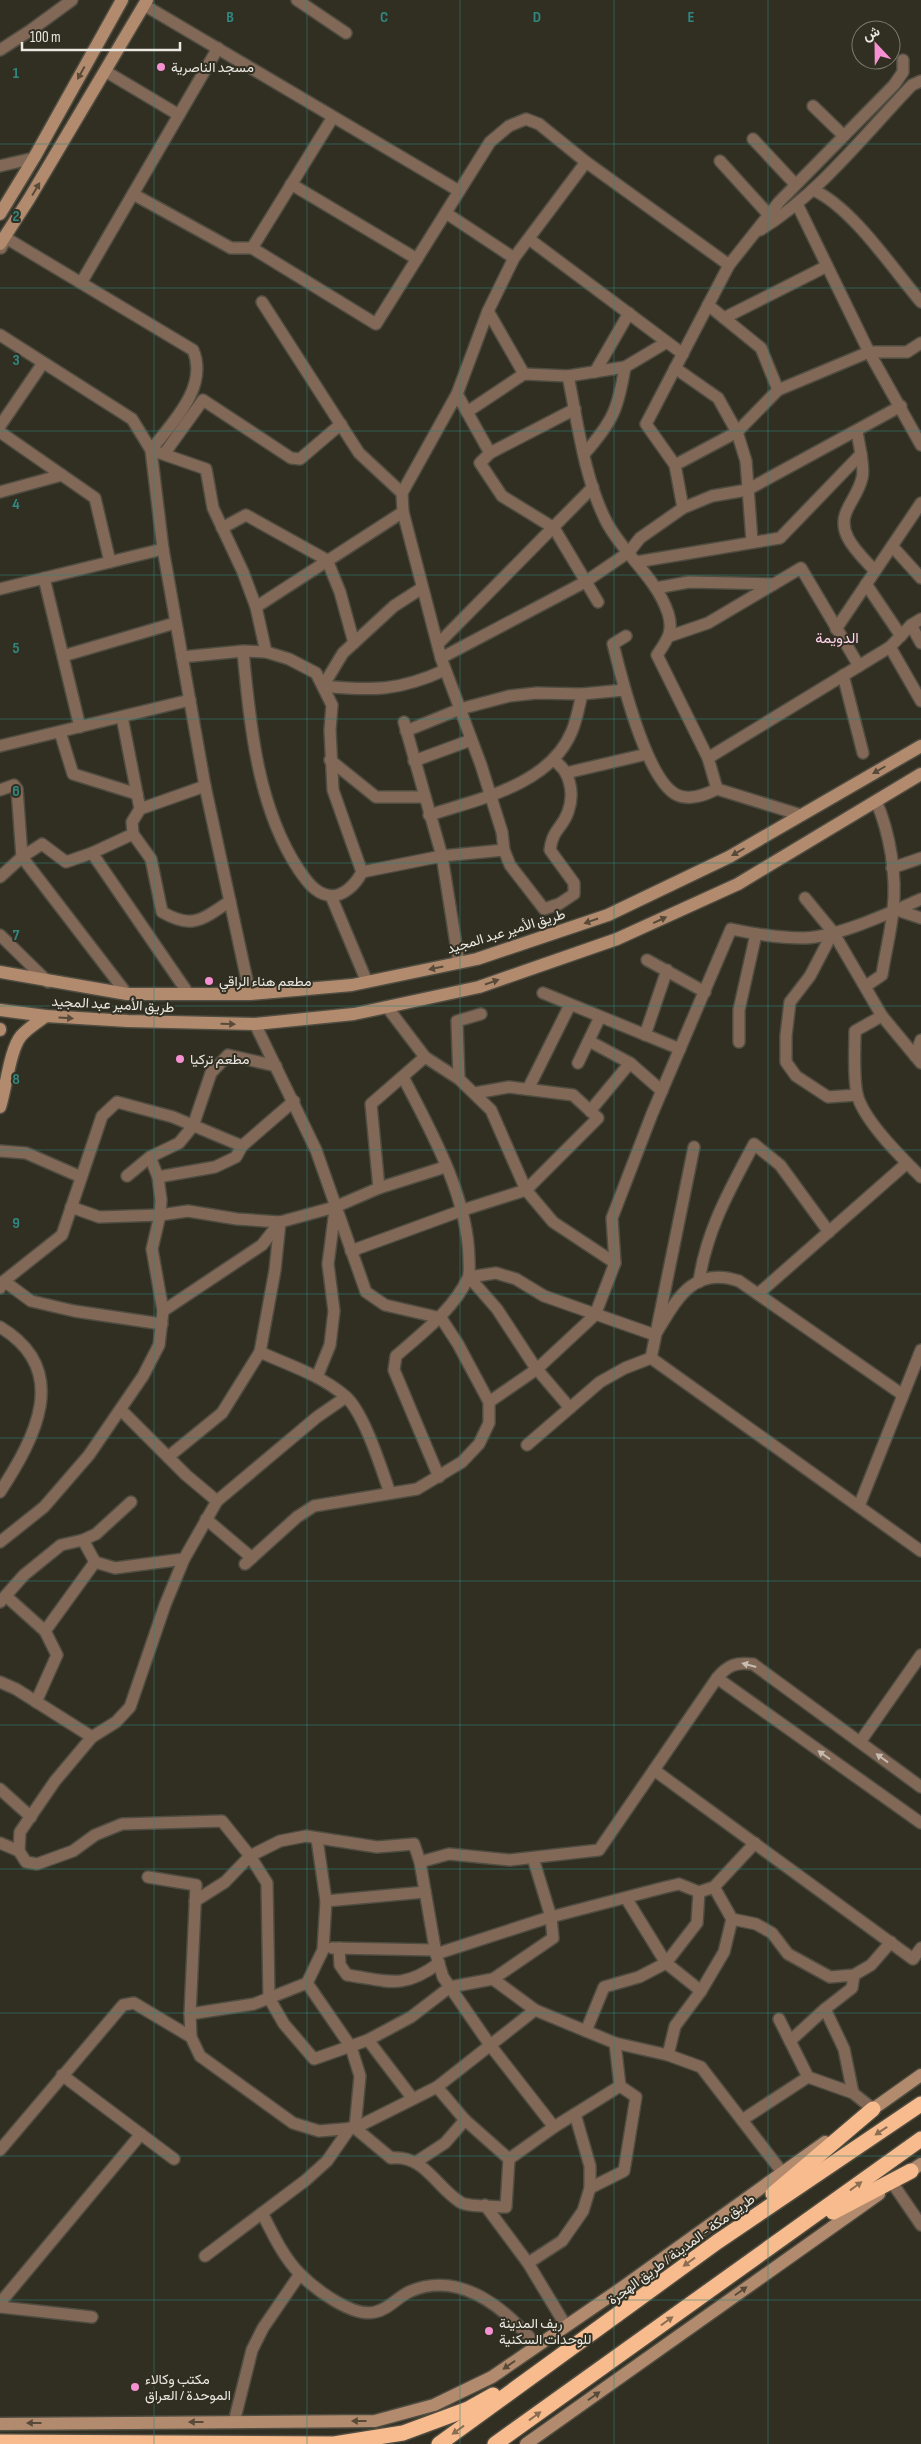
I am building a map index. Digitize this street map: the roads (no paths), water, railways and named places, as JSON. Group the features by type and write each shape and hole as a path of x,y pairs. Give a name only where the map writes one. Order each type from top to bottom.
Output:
{"highway":[{"name":"طريق مكة - المدينة / طريق الهجرة","path":"439,2444 717,2242 921,2104"},
{"path":"717,2242 873,2109"},
{"path":"495,2444 921,2139"},
{"path":"785,2237 916,2168"},
{"path":"0,2442 334,2444 403,2433 468,2409 545,2368"},
{"path":"501,2444 514,2430"}],"main road":[{"path":"0,214 34,158 122,0"},
{"path":"2,244 145,2"},
{"name":"طريق الأمير عبد المجيد","path":"0,972 48,982 127,994 250,994 352,986 477,959 608,915 729,857 921,746"},
{"name":"طريق الأمير عبد المجيد","path":"0,1010 46,1016 128,1022 255,1024 354,1014 479,987 617,939 738,884 921,774"},
{"path":"0,1107 14,1048 21,1036 46,1016"},
{"path":"0,2424 376,2421 434,2405 492,2376 537,2346 921,2075"},
{"path":"526,2444 916,2168"}],"street":[{"path":"0,50 72,0"},
{"path":"297,0 346,33"},
{"path":"145,2 218,48 459,191"},
{"path":"81,283 218,48"},
{"path":"683,508 674,465 646,424 729,265 796,184 894,85 903,72 903,60"},
{"path":"105,71 179,115"},
{"path":"754,234 797,204 813,190 912,85 921,81"},
{"path":"812,106 844,136"},
{"path":"252,248 333,117"},
{"path":"133,194 231,248 252,248 376,324 490,142 509,126 526,119 539,124 586,162 729,265"},
{"path":"753,139 796,184"},
{"path":"0,166 34,158"},
{"path":"720,160 769,215"},
{"path":"553,760 562,765 572,786 568,812 552,836 550,850 574,883 574,894 559,904 544,909 510,865 504,850 502,832 445,670 402,512 402,493 457,394 488,311 514,258 586,162"},
{"path":"291,184 417,259"},
{"path":"813,190 828,196 846,212 921,302"},
{"path":"797,204 869,352 921,445"},
{"path":"446,213 514,258"},
{"path":"529,239 683,354"},
{"path":"2,244 81,283 193,350 199,363 198,379 188,399 151,450"},
{"path":"724,318 828,266"},
{"path":"262,302 359,453 402,493"},
{"path":"708,305 761,348 778,390"},
{"path":"488,311 524,374"},
{"path":"595,372 629,313"},
{"path":"0,335 132,419 151,450 163,549 205,786 250,994"},
{"path":"467,412 524,374 568,376 625,368 666,342"},
{"path":"674,465 737,432 778,390 869,352 908,352 921,343"},
{"path":"0,426 43,363"},
{"path":"585,453 605,430 619,402 625,368"},
{"path":"675,368 718,398 737,432 746,461 752,542"},
{"path":"568,376 593,487 607,522 656,588 668,614 670,636"},
{"path":"457,394 490,454"},
{"path":"164,454 203,400 291,458 300,459 341,424"},
{"path":"442,658 585,582 629,552 640,538 683,508 712,496 748,490 857,432 900,406"},
{"path":"575,409 490,454 480,463 502,496 554,528 598,602"},
{"path":"0,432 95,498 110,562"},
{"path":"857,432 863,476 855,497 842,517 849,540 875,571"},
{"path":"151,450 206,469 213,508 243,572 256,607 266,652"},
{"path":"636,562 780,538 861,454"},
{"path":"0,492 62,475"},
{"path":"438,644 593,487"},
{"path":"836,629 892,546 920,509"},
{"path":"256,607 402,512"},
{"path":"222,528 246,515 327,560 340,592 354,643"},
{"path":"892,546 921,578"},
{"path":"0,589 163,549"},
{"path":"717,790 708,758 657,655 670,636 708,623 801,568 858,666"},
{"path":"44,578 80,727"},
{"path":"656,588 689,582 774,584"},
{"path":"866,584 901,636"},
{"path":"323,686 343,653 394,606 422,588"},
{"path":"708,758 890,647 910,625 921,619"},
{"path":"63,656 176,623"},
{"path":"910,625 921,642"},
{"path":"626,636 613,644 624,690 647,754 666,786 677,796 700,797 717,790 801,815"},
{"path":"890,647 921,701"},
{"path":"182,657 243,651 266,652 289,658 316,673 332,705 330,760 333,790 362,872"},
{"path":"243,651 248,708 265,794 289,854 306,880 320,893 331,896 346,891 356,882 362,872 442,856 504,850"},
{"path":"323,686 367,690 399,687 445,670"},
{"path":"843,676 863,753"},
{"path":"459,963 442,856 405,727 509,696 537,693 582,694 624,690"},
{"path":"429,815 490,796 522,782 553,760 572,732 582,694"},
{"path":"0,746 190,700"},
{"path":"122,717 140,809"},
{"path":"60,732 73,774 137,794"},
{"path":"414,761 471,740"},
{"path":"566,774 647,754"},
{"path":"330,760 376,797 424,797"},
{"path":"0,790 14,785 17,789 22,857 127,994"},
{"path":"205,786 140,809 132,822 133,834 151,859 162,912 178,921 200,920 230,901"},
{"path":"866,986 882,975 894,909 892,868 885,822 876,801"},
{"path":"0,877 22,857 42,844 66,862 92,853 133,834"},
{"path":"92,853 188,993"},
{"path":"892,868 921,858"},
{"path":"331,896 367,982"},
{"path":"805,898 833,932 882,1016 918,1059"},
{"path":"489,1402 537,1369 594,1315 615,1263 612,1218 662,1091 731,929 756,934 805,938 864,923 921,899"},
{"path":"894,909 921,918"},
{"path":"833,932 810,976 790,1002 786,1036 786,1062 796,1076 828,1097 858,1095"},
{"path":"739,1042 739,1010 756,934"},
{"path":"0,935 48,982"},
{"path":"646,960 705,992"},
{"path":"645,1035 667,970"},
{"path":"543,992 570,1005 680,1049"},
{"path":"528,1089 570,1005"},
{"path":"387,1006 425,1056 459,1079 492,1110 526,1190 552,1222 615,1263"},
{"path":"459,1079 457,1021 481,1014"},
{"path":"882,1016 855,1031 858,1095 864,1109 885,1139 921,1177"},
{"path":"578,1063 600,1017"},
{"path":"206,1519 248,1561 297,1517 314,1506 417,1489 439,1477 462,1462 479,1444 489,1423 489,1402 458,1344 441,1318 385,1305 366,1292 316,1150 294,1101 255,1024"},
{"path":"589,1040 630,1063 662,1091"},
{"path":"918,1059 921,1040"},
{"path":"127,1176 150,1157 179,1143 193,1126 211,1072 228,1055 276,1066"},
{"path":"379,1188 371,1104 425,1056"},
{"path":"590,1111 630,1063"},
{"path":"403,1077 431,1131 463,1210 468,1242 469,1277 441,1318 396,1356 394,1370 439,1477"},
{"path":"351,1251 463,1210 526,1190 598,1118 573,1095 509,1087 475,1093"},
{"path":"158,1177 215,1167 236,1157 242,1146 294,1101"},
{"path":"162,1324 74,1311 31,1301 2,1285 62,1235 102,1116 117,1102 173,1117 242,1146"},
{"path":"699,1282 709,1238 721,1204 754,1144 780,1165 829,1232"},
{"path":"651,1358 694,1147"},
{"path":"0,1151 26,1153 81,1177"},
{"path":"0,1542 44,1507 89,1455 143,1376 159,1346 163,1311 152,1249 160,1215 161,1200 158,1177 150,1157"},
{"path":"758,1294 907,1163"},
{"path":"72,1207 99,1217 160,1215 188,1211 237,1219 280,1222 335,1207 379,1188 445,1167"},
{"path":"317,1377 330,1345 334,1312 328,1264 335,1207"},
{"path":"163,1311 262,1245 280,1222"},
{"path":"168,1457 222,1413 260,1352 276,1270 280,1222"},
{"path":"469,1277 496,1273 516,1279 544,1296 655,1335"},
{"path":"655,1335 674,1304 689,1288 708,1277 722,1276 739,1281 903,1394"},
{"path":"469,1277 497,1309 537,1369 570,1408"},
{"path":"0,1327 18,1338 30,1352 41,1378 41,1395 36,1427 27,1449 0,1492"},
{"path":"858,1506 921,1350"},
{"path":"260,1352 317,1377 346,1397 366,1428 390,1493"},
{"path":"527,1445 600,1382 624,1368 651,1358"},
{"path":"651,1358 921,1551"},
{"path":"346,1397 296,1434 217,1501 184,1559 165,1605 130,1707 116,1722 92,1737 55,1781 20,1832 19,1851 26,1862 37,1864 72,1850 94,1835 122,1824 222,1821 250,1856 267,1883 269,1998 284,2024 314,2058 368,2040 411,2017 450,1987 493,1979 553,1938 551,1917 533,1858"},
{"path":"121,1410 168,1457 217,1501"},
{"path":"36,1702 57,1655 45,1631 3,1599 24,1575 61,1545 83,1540 96,1534 131,1502"},
{"path":"83,1540 95,1562 114,1568 184,1559"},
{"path":"45,1631 95,1562"},
{"path":"860,1742 921,1655"},
{"path":"420,1862 449,1854 510,1860 599,1850 717,1678 726,1668 737,1663 753,1664 921,1787"},
{"path":"717,1678 921,1823"},
{"path":"0,1682 16,1689 92,1737"},
{"path":"654,1770 913,1958 921,1948"},
{"path":"0,1789 31,1817"},
{"path":"195,1901 225,1882 250,1856 280,1840 306,1836 377,1847 414,1844 420,1862 436,1956 443,1978 490,2045 554,2127"},
{"path":"190,2014 254,2004 307,1983 323,1948 326,1900 317,1839"},
{"path":"323,1948 436,1956 551,1917 679,1884 699,1892 714,1888 755,1843"},
{"path":"1,1844 19,1851"},
{"path":"148,1877 196,1885 190,2014 191,2037 200,2056 293,2123 319,2131 352,2128 437,2087 535,2010"},
{"path":"668,2055 675,2026 701,1991 724,1952 732,1919 714,1888"},
{"path":"326,1900 425,1892"},
{"path":"586,2031 604,1986 639,1977 666,1963 698,1923 699,1892"},
{"path":"626,1898 666,1963 701,1991"},
{"path":"732,1919 756,1924 772,1933 788,1954 830,1977 854,1975 872,1965 891,1942"},
{"path":"339,1948 340,1965 347,1975 396,1982 416,1978 436,1956"},
{"path":"790,2041 825,2009 852,1988 854,1975"},
{"path":"493,1979 535,2010 615,2043 668,2055 701,2067 782,2172"},
{"path":"205,2256 306,2180 327,2160 352,2128 360,2076 351,2047 307,1983"},
{"path":"0,2150 62,2075 124,2005 134,2003 191,2037"},
{"path":"825,2009 844,2049 853,2093"},
{"path":"779,2020 808,2077 853,2093 873,2109"},
{"path":"368,2040 413,2099"},
{"path":"590,2188 624,2170 636,2097 620,2086 615,2043"},
{"path":"62,2075 174,2159"},
{"path":"742,2120 808,2077"},
{"path":"509,2159 554,2127 620,2086"},
{"path":"437,2087 465,2120 509,2159"},
{"path":"528,2263 562,2241 583,2211 590,2188 590,2166 575,2114"},
{"path":"416,2162 445,2143 465,2120"},
{"path":"352,2128 391,2158 405,2156 416,2162 461,2204 506,2207 509,2159"},
{"path":"0,2305 141,2134"},
{"path":"893,2184 921,2225"},
{"path":"485,2205 528,2263 566,2326"},
{"path":"262,2213 281,2250 300,2274 345,2307 361,2313 375,2312 392,2304 410,2291 443,2286 460,2288 491,2302 505,2312 520,2325 537,2346"},
{"path":"234,2422 252,2350 277,2306 300,2274"},
{"path":"0,2305 92,2317"}],"place":[{"name":"مسجد الناصرية","path":"161,67"},
{"name":"مطعم هناء الراقي","path":"209,981"},
{"name":"مطعم تركيا","path":"180,1059"},
{"name":"ريف المدينة للوحدات السكنية","path":"489,2331"},
{"name":"مكتب وكالاء الموحدة / العراق","path":"135,2387"}],"district":[{"name":"الدويمة","path":"837,638"}]}
